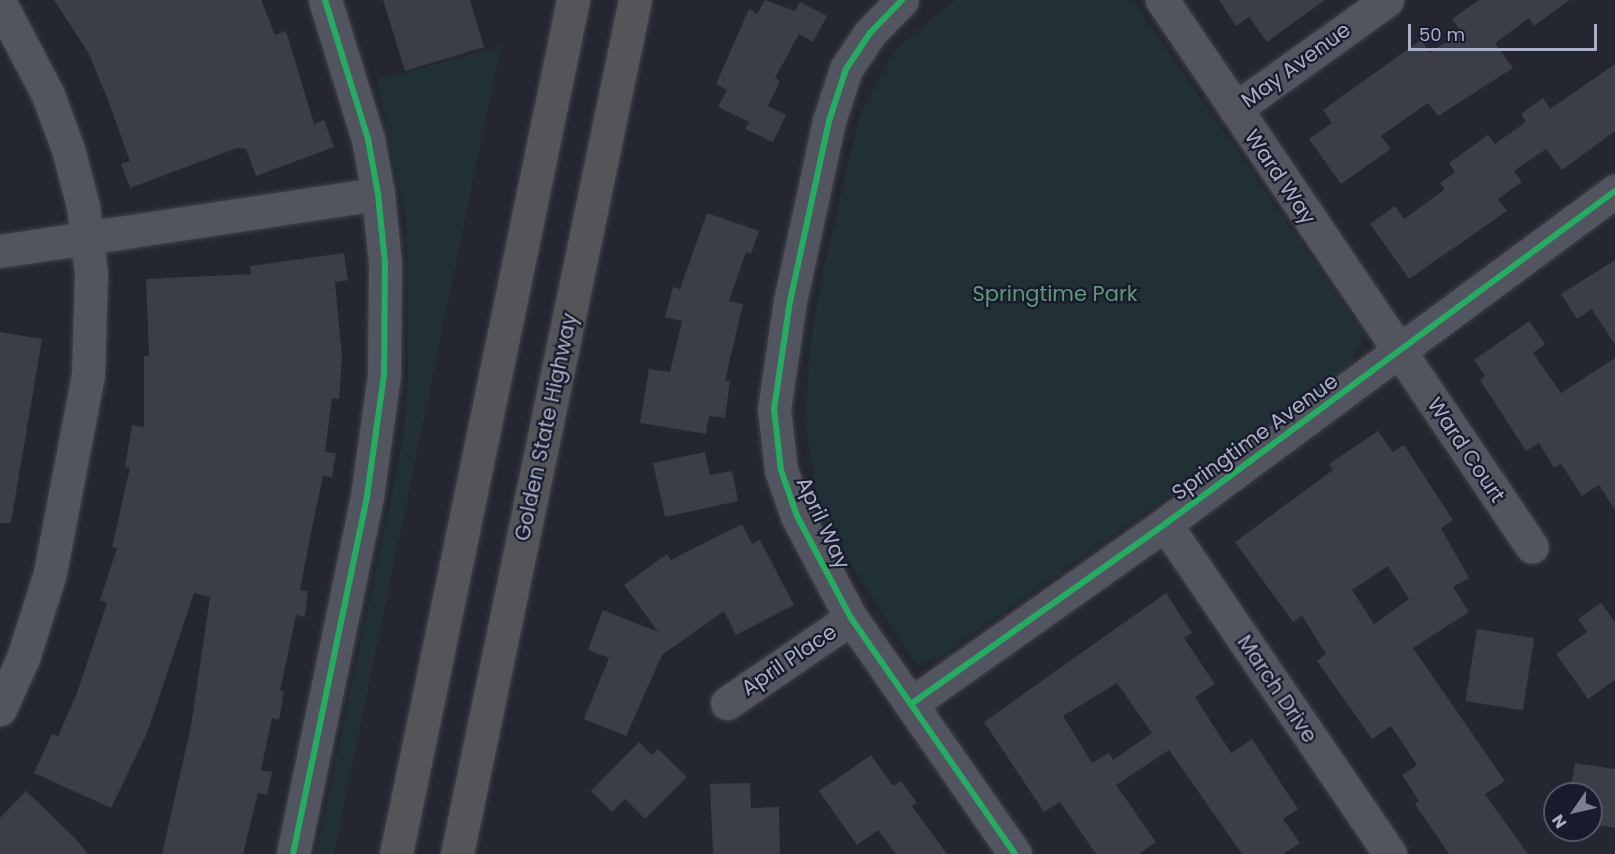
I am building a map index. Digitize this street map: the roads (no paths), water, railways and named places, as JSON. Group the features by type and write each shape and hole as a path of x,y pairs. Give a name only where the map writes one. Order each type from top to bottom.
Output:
{"highway":[{"path":"396,854 573,0"},
{"name":"Golden State Highway","path":"457,854 635,0"}],"street":[{"path":"293,854 367,496 384,375 384,263 378,194 358,106 326,0"},
{"name":"April Way","path":"902,0 870,33 846,69 829,120 790,301 774,409 781,470 797,516 852,618 1015,854"},
{"name":"Ward Way","path":"1162,0 1399,353"},
{"name":"May Avenue","path":"1235,109 1387,0"},
{"path":"0,3 48,95 68,149 88,238 88,375 77,438 50,573 23,658 0,709"},
{"name":"Springtime Avenue","path":"911,704 1165,524 1615,191"},
{"path":"0,250 378,194"},
{"name":"Ward Court","path":"1399,353 1532,547"},
{"name":"March Drive","path":"1165,524 1390,854"},
{"name":"April Place","path":"727,703 852,618"}],"park label":[{"name":"Springtime Park","path":"1055,294"}]}
